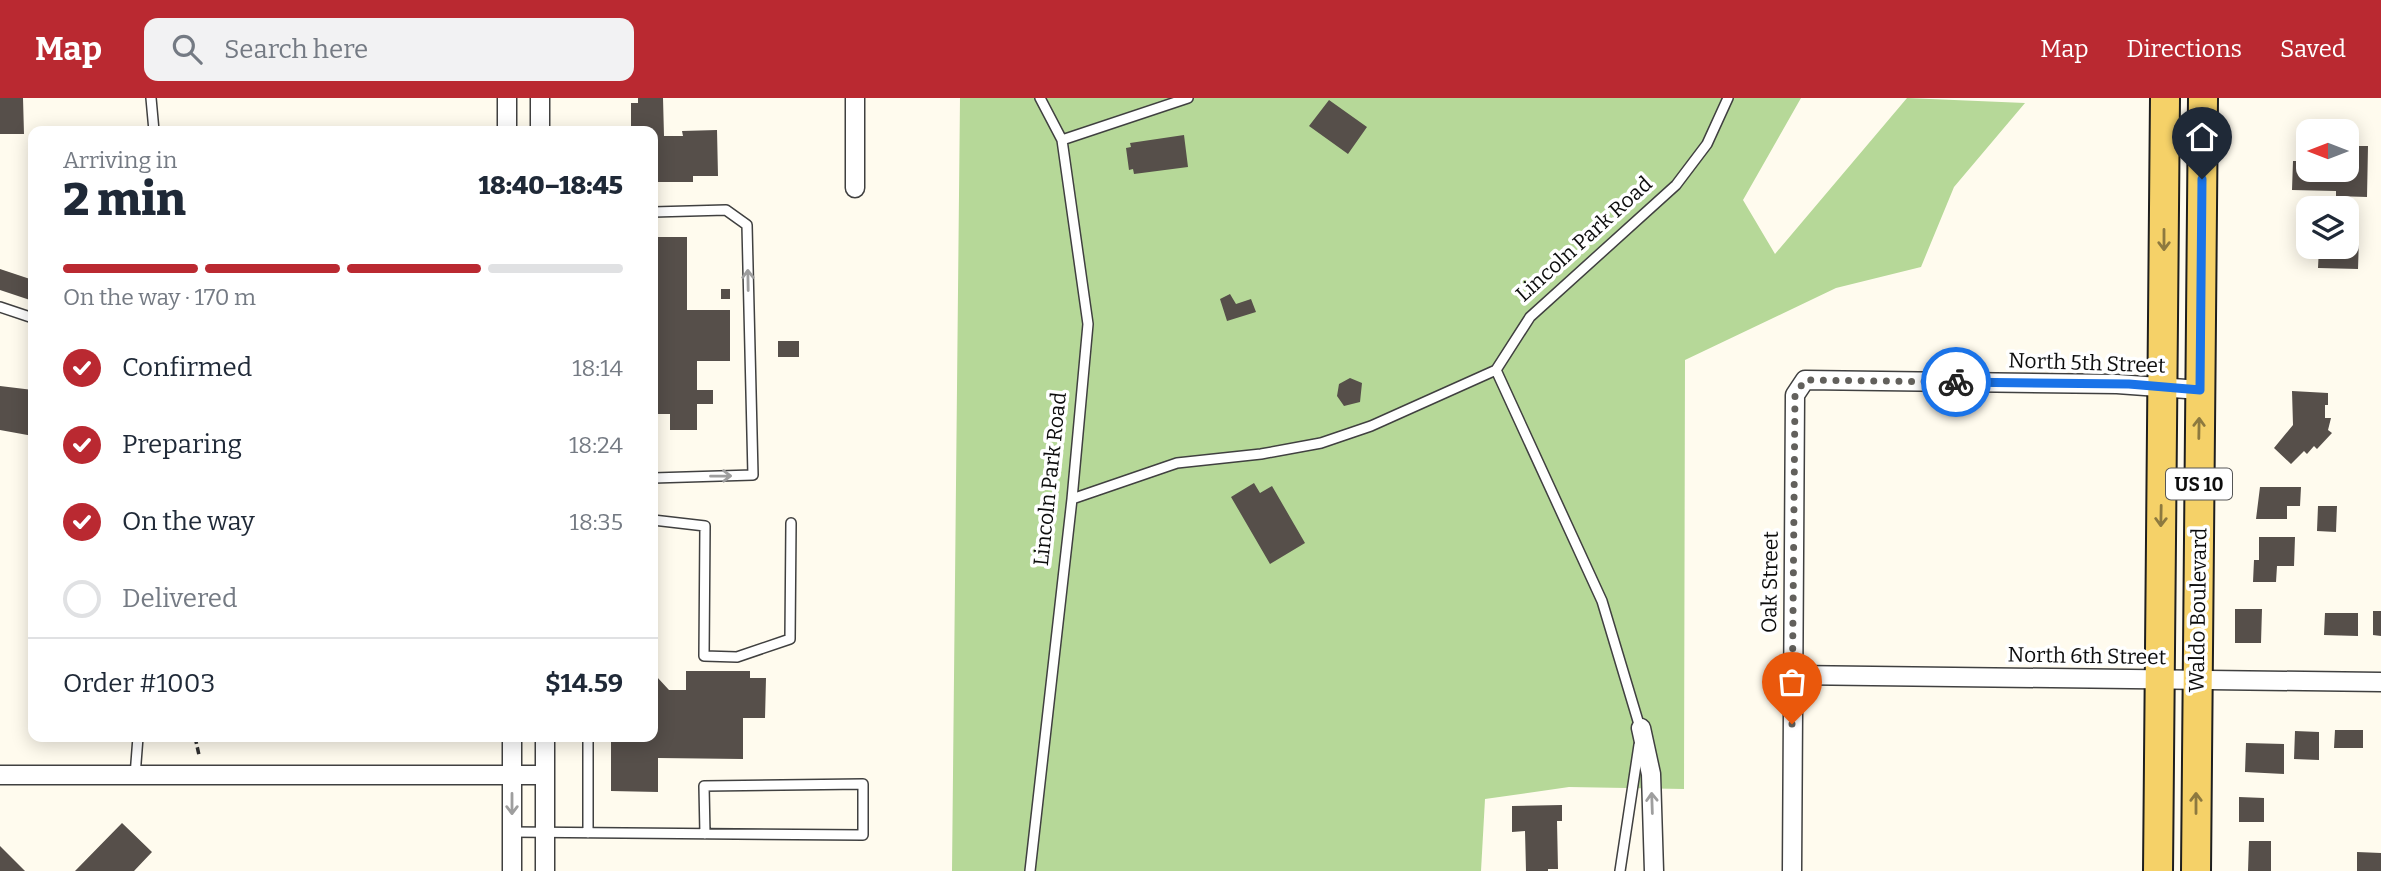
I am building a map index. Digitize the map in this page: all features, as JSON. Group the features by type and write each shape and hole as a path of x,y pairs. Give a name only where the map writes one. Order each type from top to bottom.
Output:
{"main road":[{"name":"Waldo Boulevard","path":"2158,871 2165,98"},
{"name":"Waldo Boulevard","path":"2196,871 2203,98"}],"street":[{"path":"507,98 508,126"},
{"path":"540,98 540,126"},
{"path":"855,98 855,188"},
{"name":"North 5th Street","path":"1805,380 2117,384 2200,390"},
{"name":"Oak Street","path":"1792,871 1795,395 1805,380"},
{"name":"North 6th Street","path":"1792,675 2381,682"},
{"path":"1641,728 1651,774 1654,871"},
{"path":"512,742 512,871"},
{"path":"545,742 545,871"},
{"path":"0,775 545,775"}],"lane":[{"path":"151,98 154,126"},
{"name":"Lincoln Park Road","path":"1030,871 1072,499 1088,324 1062,140 1040,98"},
{"path":"1062,140 1188,98"},
{"name":"Lincoln Park Road","path":"1496,370 1530,317 1676,185 1707,144 1728,98"},
{"path":"658,212 726,210 747,225 753,475 658,478"},
{"path":"0,307 28,316"},
{"path":"1072,499 1177,463 1261,454 1321,443 1371,425 1496,370 1602,601 1641,728 1620,871"},
{"path":"658,521 705,526 704,656 737,657 790,639 791,523"},
{"path":"135,776 138,742"},
{"path":"588,742 588,833"},
{"path":"512,832 545,833 863,835 863,784 704,786 705,834"}],"path":[{"path":"196,742 199,755"}],"green space":[{"path":"960,98 1801,98 1743,200 1775,254 1907,98 2025,103 1954,187 1921,267 1836,288 1685,360 1684,789 1569,787 1485,799 1481,871 952,871"}],"building":[{"path":"0,98 23,98 24,134 0,134"},
{"path":"638,98 663,98 664,136 683,136 682,131 717,130 718,176 693,176 693,182 658,182 658,126 631,126 631,103 638,103"},
{"path":"1329,100 1367,127 1348,154 1309,126"},
{"path":"1184,135 1188,167 1134,174 1133,169 1129,170 1126,148 1131,147 1130,143"},
{"path":"2359,146 2368,146 2367,197 2336,196 2336,191 2292,190 2293,161 2296,161 2296,182 2359,182"},
{"path":"658,237 687,237 687,310 730,310 730,361 697,361 697,390 713,390 713,404 697,404 697,430 670,430 670,414 658,414"},
{"path":"2318,259 2358,259 2358,269 2318,268"},
{"path":"0,269 28,278 28,299 0,290"},
{"path":"721,289 730,289 730,299 721,299"},
{"path":"1230,294 1236,304 1251,299 1256,312 1227,321 1220,299"},
{"path":"778,341 799,341 799,357 778,357"},
{"path":"1350,378 1362,383 1360,402 1344,406 1337,396 1339,384"},
{"path":"0,386 28,389 28,435 0,430"},
{"path":"2292,391 2328,393 2325,418 2331,418 2328,430 2332,433 2317,449 2314,446 2307,454 2304,451 2291,464 2274,448 2293,425"},
{"path":"1254,483 1260,493 1272,486 1305,543 1270,564 1231,497"},
{"path":"2260,487 2301,487 2300,506 2287,506 2287,519 2256,519"},
{"path":"2318,506 2337,506 2336,532 2317,531"},
{"path":"2259,537 2295,537 2294,566 2277,566 2276,582 2253,582 2254,560 2259,560"},
{"path":"2235,609 2262,609 2261,643 2235,643"},
{"path":"2373,611 2381,611 2381,636 2373,635"},
{"path":"2325,613 2358,613 2358,636 2324,635"},
{"path":"686,671 750,671 750,678 766,678 765,718 743,718 743,759 658,758 658,792 611,791 611,742 658,742 658,678 669,690 686,690"},
{"path":"2335,730 2363,730 2363,748 2334,748"},
{"path":"2295,731 2319,732 2319,760 2294,759"},
{"path":"2246,743 2284,744 2284,774 2245,772"},
{"path":"2239,797 2264,798 2264,822 2239,822"},
{"path":"1562,805 1562,821 1557,821 1558,869 1526,871 1525,831 1512,832 1512,806"},
{"path":"122,823 152,852 134,871 75,871"},
{"path":"2249,841 2271,841 2271,871 2248,871"},
{"path":"0,846 25,871 0,871"},
{"path":"2357,852 2381,853 2381,871 2357,871"}],"way so far":[{"path":"1792,724 1795,395 1805,380 1956,382"}],"route":[{"path":"1956,382 2129,384 2200,390 2202,179"}]}
